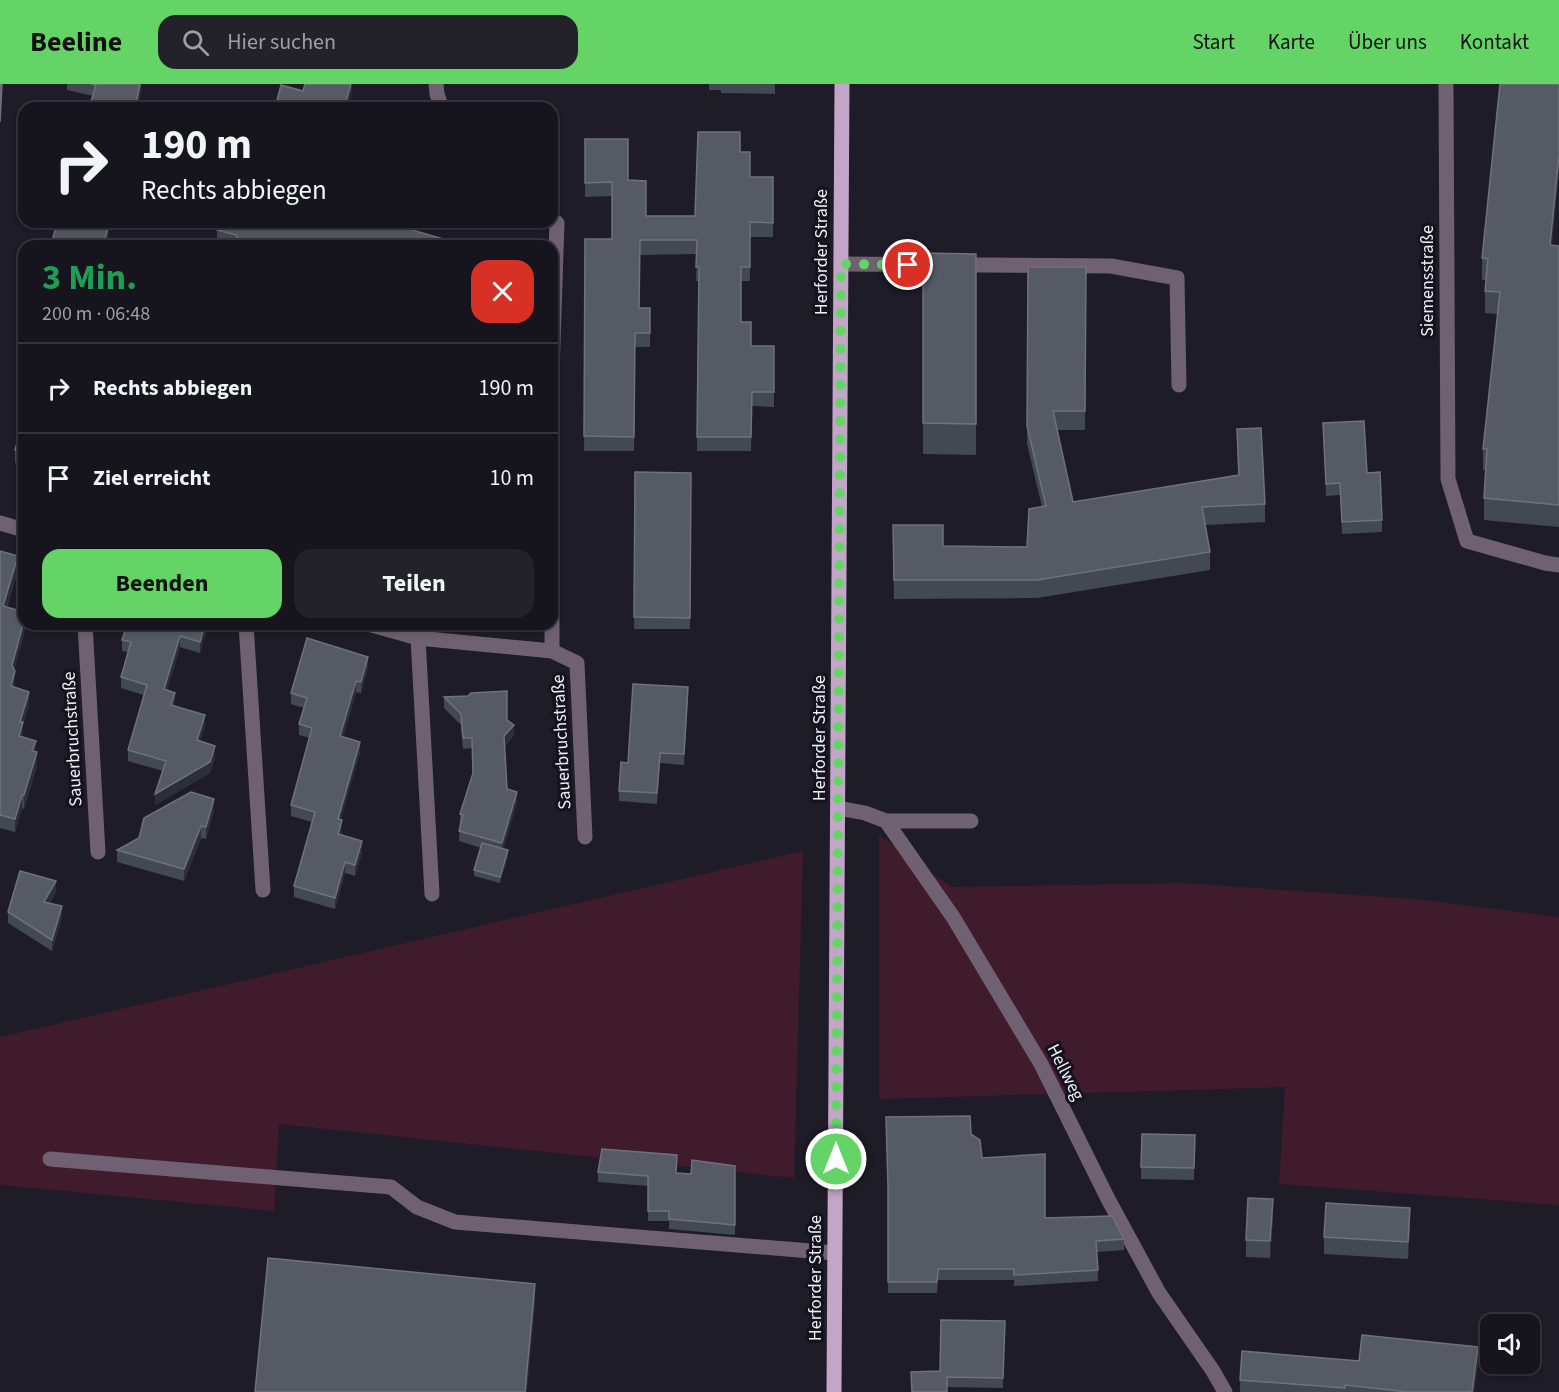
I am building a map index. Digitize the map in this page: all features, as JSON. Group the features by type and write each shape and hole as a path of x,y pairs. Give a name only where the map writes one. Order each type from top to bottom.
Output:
{"main road":[{"name":"Herforder Straße","path":"834,1392 842,84"}],"street":[{"path":"436,84 440,102"},
{"name":"Siemensstraße","path":"1446,84 1448,478 1467,541 1559,565"},
{"path":"841,264 1111,266 1177,278 1179,385"},
{"path":"0,523 18,528"},
{"name":"Sauerbruchstraße","path":"85,630 98,852"},
{"path":"246,630 263,890"},
{"name":"Sauerbruchstraße","path":"389,630 418,638 552,651 577,663 585,837"},
{"path":"552,630 552,651"},
{"path":"418,638 432,894"},
{"path":"838,808 865,813 886,821 971,821"},
{"name":"Hellweg","path":"886,821 953,917 1041,1064 1108,1199 1159,1293 1225,1392"},
{"path":"50,1159 391,1187 417,1207 455,1222 835,1253"}],"shaded area":[{"path":"879,835 951,887 1183,883 1416,899 1559,917 1559,1205 1279,1184 1285,1087 879,1099"},
{"path":"803,851 794,1178 279,1124 274,1211 0,1185 0,1037"}],"building":[{"path":"2,84 0,122 0,85"},
{"path":"91,84 140,84 136,102 91,102 96,85"},
{"path":"305,84 351,84 346,102 277,102 281,85 303,91"},
{"path":"1500,84 1559,84 1559,155 1550,245 1559,246 1559,505 1484,498 1487,449 1483,449 1500,292 1485,291 1488,259 1482,258"},
{"path":"698,132 740,132 740,152 750,152 750,177 773,177 773,223 750,222 750,267 741,267 741,322 751,322 751,346 774,346 774,392 752,392 751,437 697,437 699,267 696,267 697,240 640,240 639,308 650,308 650,333 635,333 634,437 584,436 585,239 612,239 612,182 585,183 585,139 628,139 628,180 646,181 646,216 695,216"},
{"path":"55,228 108,228 105,240 52,240"},
{"path":"218,228 406,228 446,240 239,240 236,235 217,230"},
{"path":"923,253 976,254 976,424 923,423"},
{"path":"1028,267 1086,267 1085,411 1053,411 1073,502 1239,475 1237,429 1261,428 1265,504 1202,507 1210,552 1037,580 894,580 893,525 943,525 943,546 1027,547 1029,509 1046,506 1027,426"},
{"path":"1364,421 1367,473 1380,472 1382,520 1342,522 1340,483 1326,484 1323,423"},
{"path":"635,472 691,473 690,618 634,617"},
{"path":"0,551 18,556 3,606 18,610 18,630 22,630 12,665 15,671 11,686 29,692 20,722 23,722 19,736 36,741 32,751 37,752 15,819 0,815"},
{"path":"125,630 203,630 200,642 180,636 164,689 175,693 171,705 205,715 197,740 215,746 210,762 155,794 166,761 128,750 147,685 121,677 131,642 122,640"},
{"path":"307,638 368,657 361,682 356,681 340,736 360,742 338,819 342,820 338,834 362,841 355,865 345,862 335,898 294,886 315,812 291,805 312,728 299,724 307,698 291,693"},
{"path":"633,684 688,687 684,754 660,753 657,793 619,791 621,762 628,763"},
{"path":"507,691 507,720 514,725 504,736 507,789 517,792 502,843 459,831 463,815 460,814 473,773 472,738 463,738 461,714 444,697"},
{"path":"191,792 214,799 206,827 201,826 184,869 117,850 139,838 144,818"},
{"path":"482,843 508,850 500,877 474,870"},
{"path":"20,871 56,881 44,902 62,906 52,940 8,912"},
{"path":"970,1116 971,1134 980,1140 982,1158 1045,1154 1045,1218 1112,1216 1124,1239 1096,1241 1098,1270 1014,1275 1014,1269 938,1269 937,1282 888,1282 886,1117"},
{"path":"1142,1134 1195,1135 1194,1168 1141,1167"},
{"path":"602,1149 677,1155 676,1173 691,1174 692,1160 735,1166 735,1225 669,1219 669,1211 648,1211 648,1176 598,1172"},
{"path":"1248,1198 1273,1199 1270,1241 1246,1240"},
{"path":"1326,1203 1410,1208 1408,1242 1324,1237"},
{"path":"268,1258 535,1284 525,1392 255,1392"},
{"path":"941,1320 1005,1321 1003,1378 947,1377 947,1392 912,1392 911,1372 940,1371"},
{"path":"1362,1335 1478,1347 1472,1392 1408,1392 1345,1385 1345,1388 1240,1380 1242,1351 1359,1361"}],"route":[{"path":"836,1159 841,264 908,265"}]}
